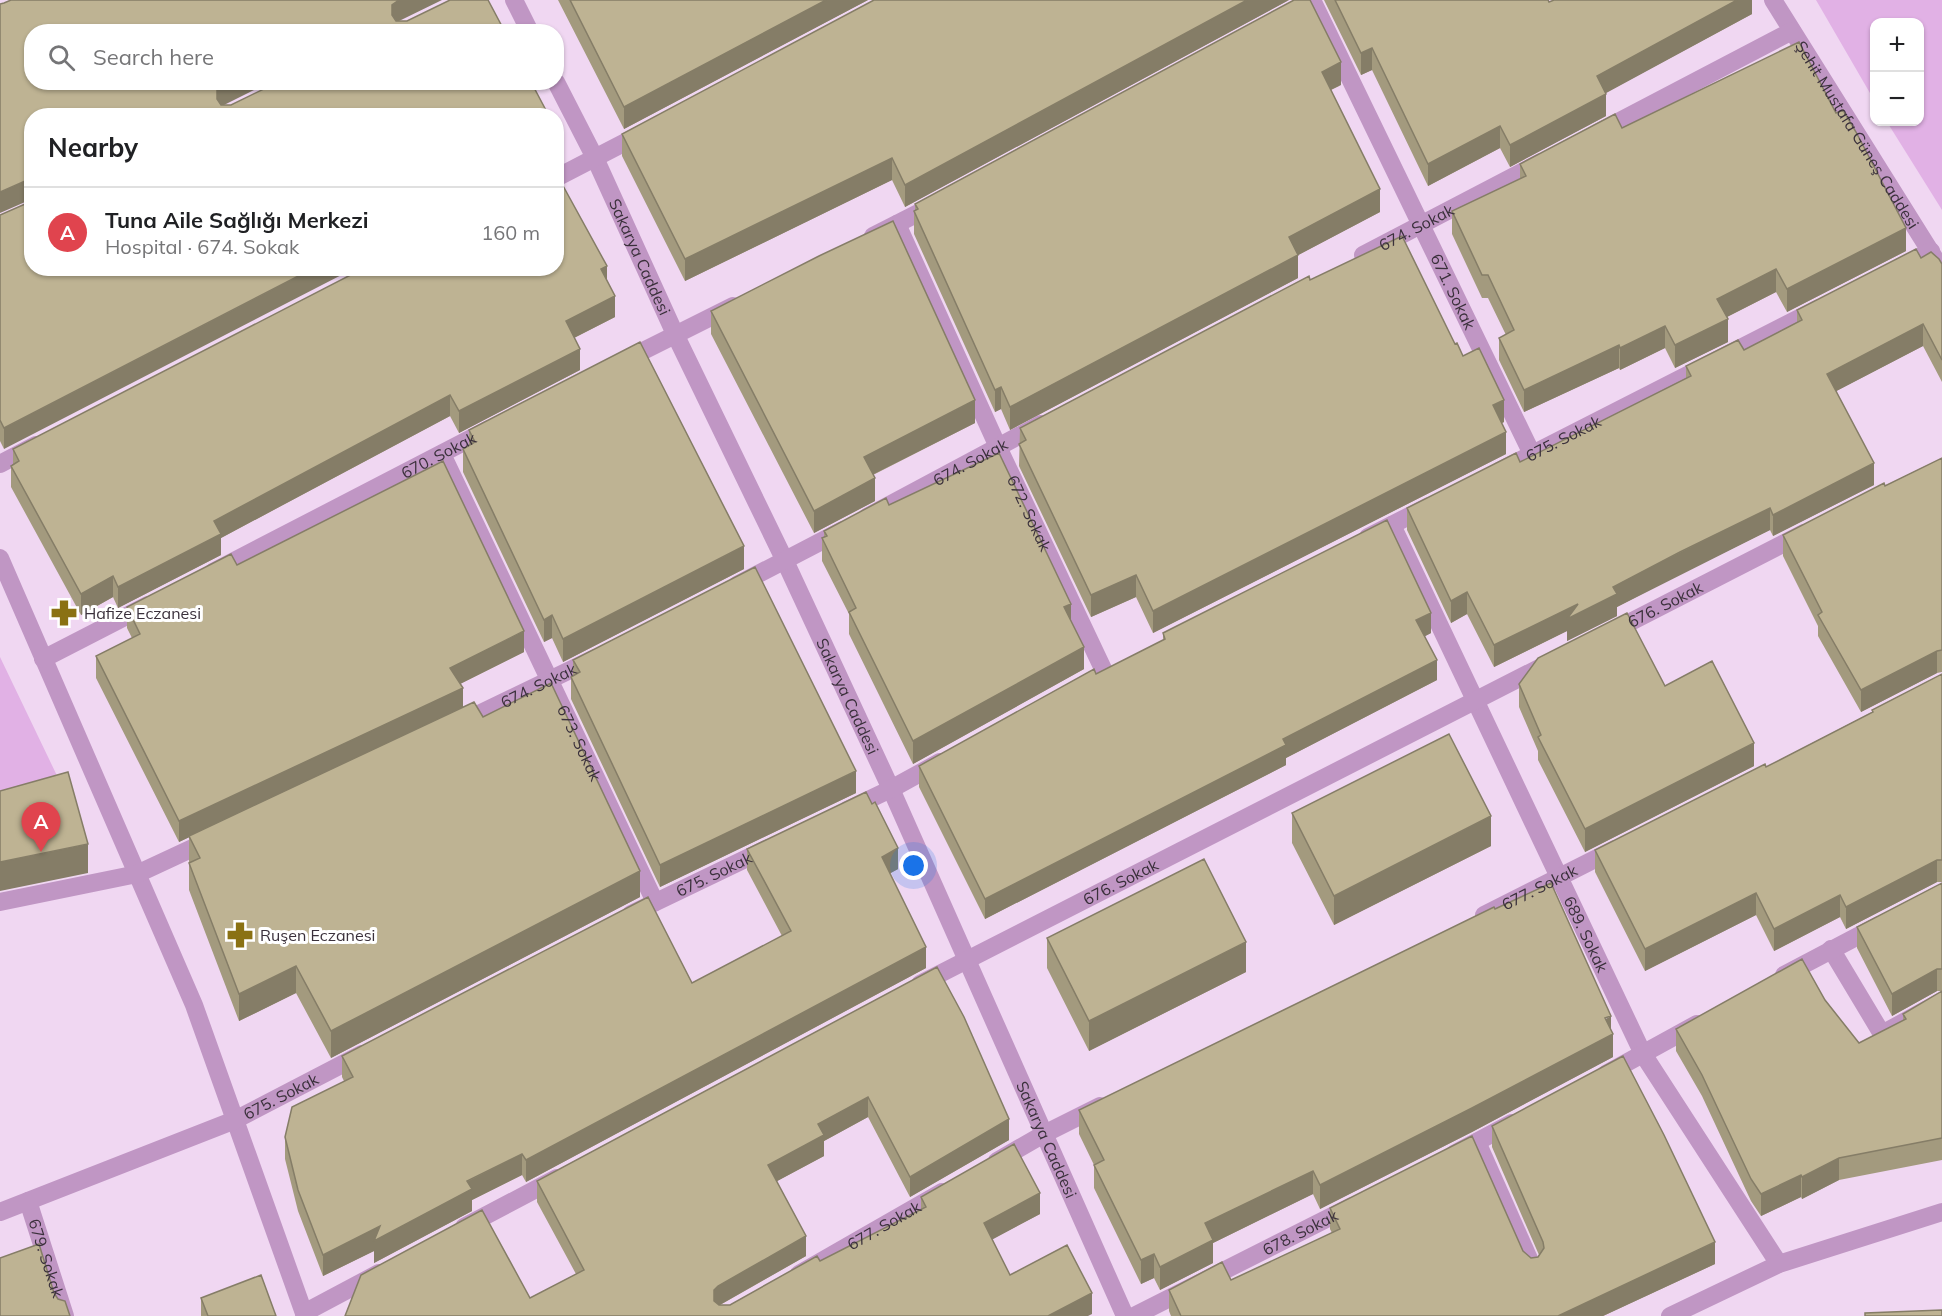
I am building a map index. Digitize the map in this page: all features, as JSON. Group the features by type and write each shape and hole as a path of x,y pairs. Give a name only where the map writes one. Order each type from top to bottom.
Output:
{"street":[{"path":"514,0 526,24"},
{"name":"Şehit Mustafa Güneş Caddesi","path":"1773,0 1942,270"},
{"name":"671. Sokak","path":"1309,2 1532,454"},
{"path":"1580,142 1792,31"},
{"name":"Sakarya Caddesi","path":"560,90 595,158 675,334 785,561 891,789 1125,1316"},
{"path":"564,174 658,124"},
{"name":"674. Sokak","path":"1347,264 1559,153"},
{"path":"855,245 949,196"},
{"name":"672. Sokak","path":"897,225 998,447 1104,671"},
{"path":"1889,273 1931,251"},
{"path":"612,367 749,298"},
{"name":"675. Sokak","path":"1482,479 1836,299"},
{"name":"674. Sokak","path":"721,594 1051,419"},
{"name":"670. Sokak","path":"201,578 506,421"},
{"path":"0,464 53,437"},
{"name":"673. Sokak","path":"442,454 655,902"},
{"path":"1349,546 1442,499"},
{"name":"689. Sokak","path":"1392,525 1643,1054 1779,1264"},
{"name":"676. Sokak","path":"1592,642 1815,528"},
{"path":"2,566 194,1005 305,1314 399,1262"},
{"path":"43,660 159,600"},
{"name":"674. Sokak","path":"444,730 550,681 614,648"},
{"name":"676. Sokak","path":"904,993 1560,658"},
{"path":"827,819 891,789 952,755"},
{"path":"0,902 137,874 222,834"},
{"name":"675. Sokak","path":"613,923 784,840"},
{"name":"677. Sokak","path":"1473,920 1634,840"},
{"path":"1768,984 1892,918"},
{"path":"1831,949 1882,1034 1942,1001"},
{"path":"1591,1082 1716,1013"},
{"name":"675. Sokak","path":"0,1212 235,1120 382,1044"},
{"path":"982,1170 1044,1134 1119,1097"},
{"path":"1434,1164 1529,1115"},
{"path":"1477,1142 1533,1268"},
{"path":"452,1234 567,1172"},
{"name":"677. Sokak","path":"786,1281 961,1181"},
{"name":"678. Sokak","path":"1134,1316 1370,1197"},
{"name":"679. Sokak","path":"28,1201 65,1316"},
{"path":"1670,1316 1779,1264 1942,1212"}],"shaded area":[{"path":"1816,0 1942,0 1942,210 1890,126 1924,126 1924,18 1870,18 1870,93"},
{"path":"0,657 61,784 0,802"}],"building":[{"path":"11,0 399,0 392,5 392,15 396,21 407,21 450,0 488,0 501,24 24,24 24,90 217,90 217,99 221,105 231,105 262,90 535,90 545,108 24,108 24,182 0,192 0,4"},
{"path":"570,0 826,0 624,107"},
{"path":"874,0 1247,0 905,185 892,158 685,259 622,134"},
{"path":"1294,0 1310,0 1341,62 1322,72 1380,189 1289,237 1298,255 1010,407 1001,387 995,390 914,211 918,209 915,204"},
{"path":"1335,0 1548,0 1549,2 1554,0 1737,0 1597,76 1606,94 1510,145 1500,126 1428,164 1372,48 1361,53"},
{"path":"1799,42 1836,113 1843,110 1856,132 1906,228 1787,289 1776,269 1717,299 1728,319 1675,345 1665,326 1524,390 1499,338 1514,330 1488,275 1482,275 1452,211 1526,176 1520,164 1615,114 1622,128"},
{"path":"564,188 607,266 601,269 615,296 566,321 580,349 459,411 450,395 214,521 221,534 118,587 113,576 81,594 11,466 19,461 13,449 348,276 564,276"},
{"path":"24,204 24,276 298,276 4,428 0,420 0,215"},
{"path":"893,221 975,400 864,457 875,478 814,511 711,311"},
{"path":"1402,236 1463,356 1479,348 1504,400 1493,405 1506,432 1153,611 1136,575 1091,595 1019,444 1026,440 1020,428 1309,276 1310,280"},
{"path":"1916,249 1921,258 1931,252 1942,264 1942,360 1923,324 1827,374 1874,463 1773,515 1770,508 1680,552 1613,587 1617,594 1567,619 1578,604 1494,645 1467,592 1451,601 1407,508 1516,453 1520,462 1691,376 1686,366 1738,340 1744,350 1802,320 1797,310"},
{"path":"640,342 744,546 563,639 552,615 544,620 463,449 475,442 469,430"},
{"path":"999,453 1071,604 1064,607 1084,647 913,741 849,612 856,608 822,538 827,536 824,531 886,498 889,505"},
{"path":"1942,458 1942,650 1861,690 1818,615 1822,612 1783,535 1884,483 1885,486"},
{"path":"443,461 524,631 450,668 463,688 179,821 96,656 140,634 127,607 231,554 237,565"},
{"path":"1387,520 1431,613 1416,620 1437,660 1283,739 1286,745 985,899 919,766 1094,669 1096,674 1165,639 1163,633"},
{"path":"755,567 856,771 660,865 571,677 580,672 573,660"},
{"path":"1627,613 1665,686 1712,661 1754,743 1585,829 1538,737 1541,735 1519,684 1538,658"},
{"path":"1942,674 1942,860 1937,860 1846,907 1840,895 1774,929 1756,893 1645,949 1595,850 1765,764 1766,767"},
{"path":"551,683 640,871 331,1031 296,966 239,994 189,863 200,858 189,836 474,702 483,717"},
{"path":"1449,734 1491,816 1334,896 1292,813"},
{"path":"68,772 88,844 0,862 0,791"},
{"path":"866,792 872,804 875,802 898,848 882,857 926,947 526,1160 522,1154 467,1181 472,1189 374,1241 380,1226 323,1255 298,1190 285,1137 292,1107 353,1077 342,1056 648,897 692,983 791,931 747,849"},
{"path":"1204,859 1246,942 1089,1021 1047,938"},
{"path":"1551,883 1611,1016 1605,1018 1613,1034 1320,1185 1313,1171 1205,1223 1213,1240 1160,1267 1154,1254 1141,1260 1094,1165 1104,1160 1079,1110 1494,907 1495,909"},
{"path":"1942,883 1942,969 1937,969 1892,994 1857,927"},
{"path":"1802,959 1825,1000 1859,1043 1906,1019 1903,1014 1942,991 1942,1138 1839,1158 1761,1194 1751,1179 1702,1075 1676,1029"},
{"path":"937,967 964,1017 1009,1119 910,1177 868,1097 818,1124 824,1135 768,1165 806,1236 718,1286 714,1290 714,1301 719,1305 730,1305 817,1256 820,1261 926,1207 921,1197 1014,1144 1040,1193 984,1223 1010,1275 1067,1245 1092,1293 1048,1316 345,1316 361,1275 482,1210 530,1298 584,1270 537,1181"},
{"path":"1623,1056 1715,1242 1558,1316 1181,1316 1169,1290 1222,1262 1231,1280 1340,1229 1330,1208 1472,1136 1523,1251 1531,1258 1538,1257 1544,1248 1543,1242 1492,1126"},
{"path":"39,1244 54,1293 58,1299 65,1301 70,1316 0,1316 0,1258"},
{"path":"261,1275 276,1316 208,1316 201,1298"},
{"path":"1942,1310 1942,1316 1865,1316 1865,1313"}],"place":[{"name":"Hafize Eczanesi","path":"64,613"},
{"name":"Tuna Aile Sağlığı Merkezi","path":"41,852"},
{"name":"Ruşen Eczanesi","path":"240,935"}]}
